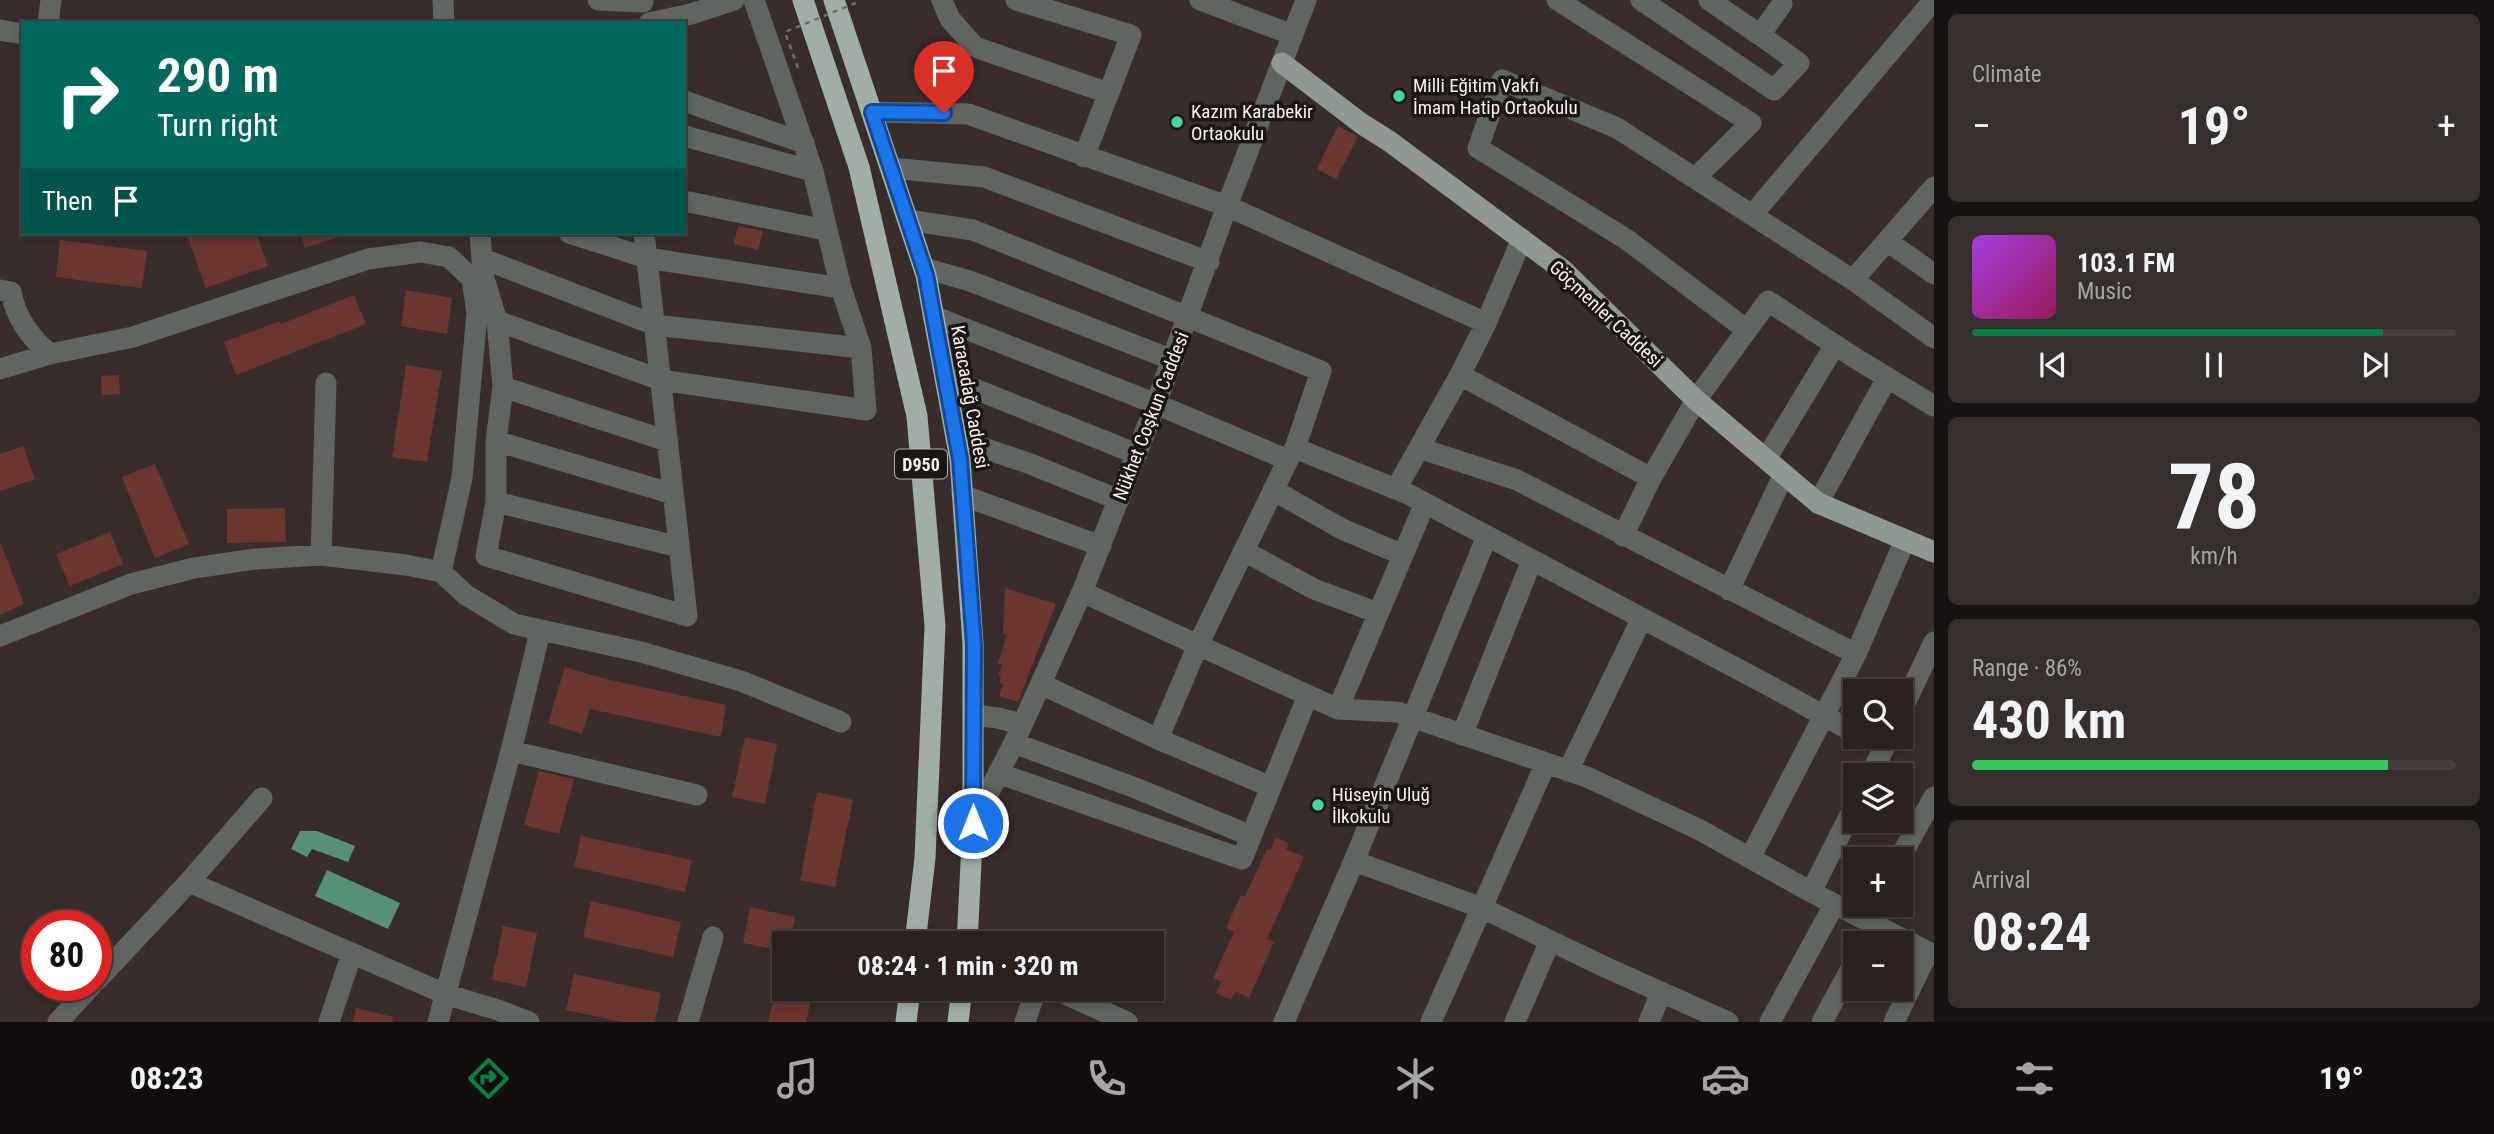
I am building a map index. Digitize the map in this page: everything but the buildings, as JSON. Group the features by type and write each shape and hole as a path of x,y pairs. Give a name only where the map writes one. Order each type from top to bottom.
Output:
{"highway":[{"name":"D950","path":"803,0 859,167 917,416 935,626 925,858 916,931"},
{"name":"Karacadağ Caddesi","path":"834,0 924,268 956,439 974,645 973,823 968,931"},
{"path":"906,1022 909,1001"},
{"path":"958,1022 961,1001"}],"main road":[{"name":"Göçmenler Caddesi","path":"1282,63 1563,270 1696,400 1818,503 1934,552"}],"street":[{"path":"48,21 51,0"},
{"path":"443,0 444,21"},
{"path":"598,0 642,8"},
{"path":"658,21 734,0"},
{"path":"497,321 661,380 866,410 861,348 825,230 813,171 754,0"},
{"path":"942,0 950,19 975,47 1108,93"},
{"path":"1016,0 1131,35 1084,157"},
{"path":"1200,0 1293,35"},
{"name":"Nükhet Coşkun Caddesi","path":"973,823 1018,734 1082,592 1157,404 1227,206 1306,0"},
{"path":"1557,0 1752,123 1695,178"},
{"path":"1641,0 1774,90 1799,63 1709,0"},
{"path":"1752,215 1934,0"},
{"path":"1760,36 1781,1"},
{"path":"0,30 21,34"},
{"path":"1747,330 1626,239 1478,148 1502,80 1616,128 1853,280 1934,338"},
{"path":"686,102 804,143"},
{"path":"872,112 968,114 1227,206 1486,323"},
{"path":"686,137 813,171"},
{"path":"891,168 984,177 1209,262"},
{"path":"1853,280 1931,196"},
{"path":"686,201 825,230"},
{"path":"908,220 973,230 1321,371 1292,454 1198,645 1158,738"},
{"path":"480,235 483,275 497,321 503,387 496,441 496,502 486,556 687,615 644,235"},
{"path":"575,235 647,258 841,288"},
{"path":"1396,489 1486,323 1522,239"},
{"path":"1887,241 1934,274"},
{"path":"0,369 50,354 132,337 368,259 421,252 449,257 472,279 477,313 462,478 441,572"},
{"path":"483,259 654,325 861,348"},
{"path":"924,268 970,281 1173,360"},
{"path":"0,290 11,292 13,305 24,328 50,354"},
{"path":"1623,536 1651,478 1696,400 1768,301 1934,406"},
{"path":"933,316 1157,404 1396,489 1843,726"},
{"path":"1766,459 1835,345"},
{"path":"1460,374 1651,478"},
{"path":"944,377 1137,454"},
{"path":"1818,503 1887,377"},
{"path":"321,555 326,383"},
{"path":"503,387 667,440"},
{"path":"956,439 1028,463 1119,500"},
{"path":"496,441 673,494"},
{"path":"1419,448 1517,480 1856,654"},
{"path":"1729,590 1784,474"},
{"path":"1273,490 1342,529 1403,555"},
{"path":"962,495 1101,545"},
{"path":"496,502 679,547"},
{"path":"1338,709 1425,503"},
{"path":"1284,1022 1354,861 1486,536"},
{"path":"1750,858 1856,654 1905,540"},
{"path":"1244,551 1314,589 1378,613"},
{"path":"0,636 131,584 194,568 256,558 321,555 441,572 466,595 514,624 540,632 640,652 741,681 841,722"},
{"path":"1462,734 1532,560"},
{"path":"1082,592 1338,709 1397,712 1587,777 1700,830 1834,905 1931,954 1894,1022"},
{"path":"1567,771 1642,618"},
{"path":"438,1022 540,632"},
{"path":"1913,686 1934,642"},
{"path":"1041,684 1271,787"},
{"path":"999,773 1242,859 1308,695"},
{"path":"974,715 998,718 1018,734 1138,789 1251,836"},
{"path":"511,751 696,794"},
{"path":"1431,1022 1546,763"},
{"path":"1906,847 1934,797"},
{"path":"112,964 189,882 262,798"},
{"path":"1811,892 1843,829"},
{"path":"1354,861 1482,908 1728,1022"},
{"path":"189,882 445,994 529,1022"},
{"path":"1770,1022 1834,905"},
{"path":"688,1022 713,937"},
{"path":"1515,1022 1550,941"},
{"path":"329,1022 352,953"},
{"path":"1822,1022 1843,983"},
{"path":"1648,1022 1661,992"},
{"path":"58,1022 77,1001"},
{"path":"1025,1022 1032,1001"},
{"path":"1081,1001 1127,1022"}],"path":[{"path":"798,68 785,32 858,2 857,0"}],"shaded area":[{"path":"300,831 317,831 355,846 348,862 312,849 307,857 291,849"},
{"path":"327,870 400,903 388,929 315,896"}],"place":[{"name":"Milli Eğitim Vakfı İmam Hatip Ortaokulu","path":"1399,96"},
{"name":"Kazım Karabekir Ortaokulu","path":"1177,122"},
{"name":"Hüseyin Uluğ İlkokulu","path":"1318,805"}],"route":[{"path":"944,113 872,112 926,275 960,459 974,645 973,823"}]}
